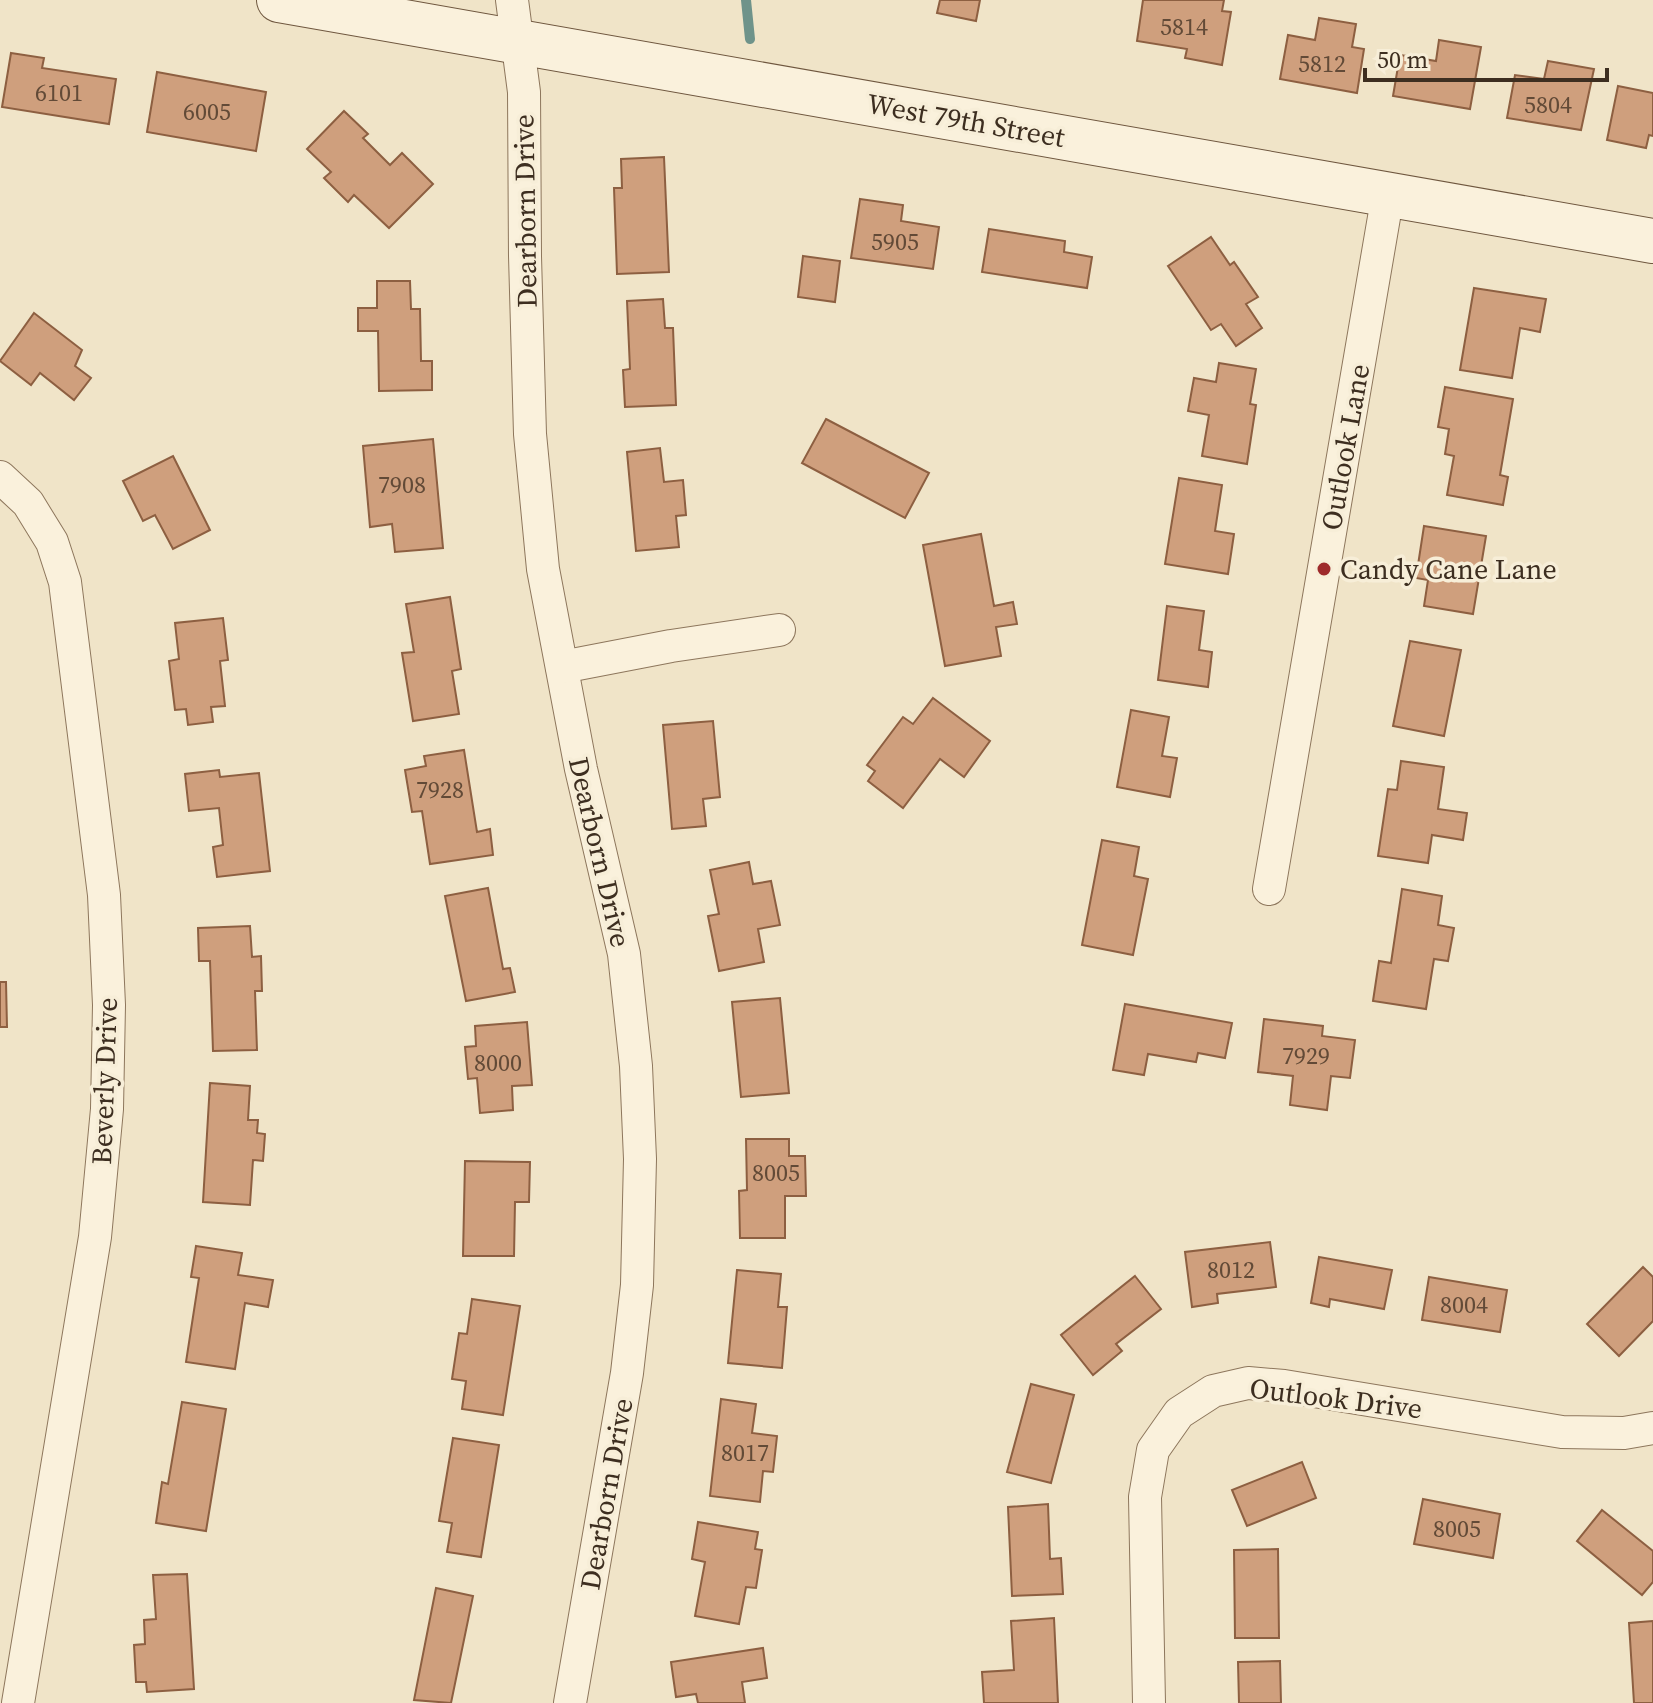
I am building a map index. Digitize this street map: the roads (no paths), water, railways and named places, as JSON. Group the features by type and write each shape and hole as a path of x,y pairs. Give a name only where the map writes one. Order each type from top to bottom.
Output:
{"street":[{"name":"West 79th Street","path":"279,0 515,21 1388,194 1653,241"},
{"name":"Dearborn Drive","path":"515,21 524,92 530,434 543,569 581,769 624,954 636,1066 640,1159 637,1285 627,1373 570,1703"},
{"name":"Outlook Lane","path":"1269,889 1388,194"},
{"name":"Beverly Drive","path":"0,477 28,503 52,542 65,582 104,895 109,1005 107,1109 95,1237 18,1703"},
{"path":"562,667 779,630"},
{"name":"Outlook Drive","path":"1149,1703 1145,1497 1153,1450 1179,1413 1213,1391 1248,1383 1284,1386 1562,1432 1624,1433 1653,1428"}],"waterway":[{"path":"746,0 750,39"}],"place":[{"name":"Candy Cane Lane","path":"1324,569"}]}
